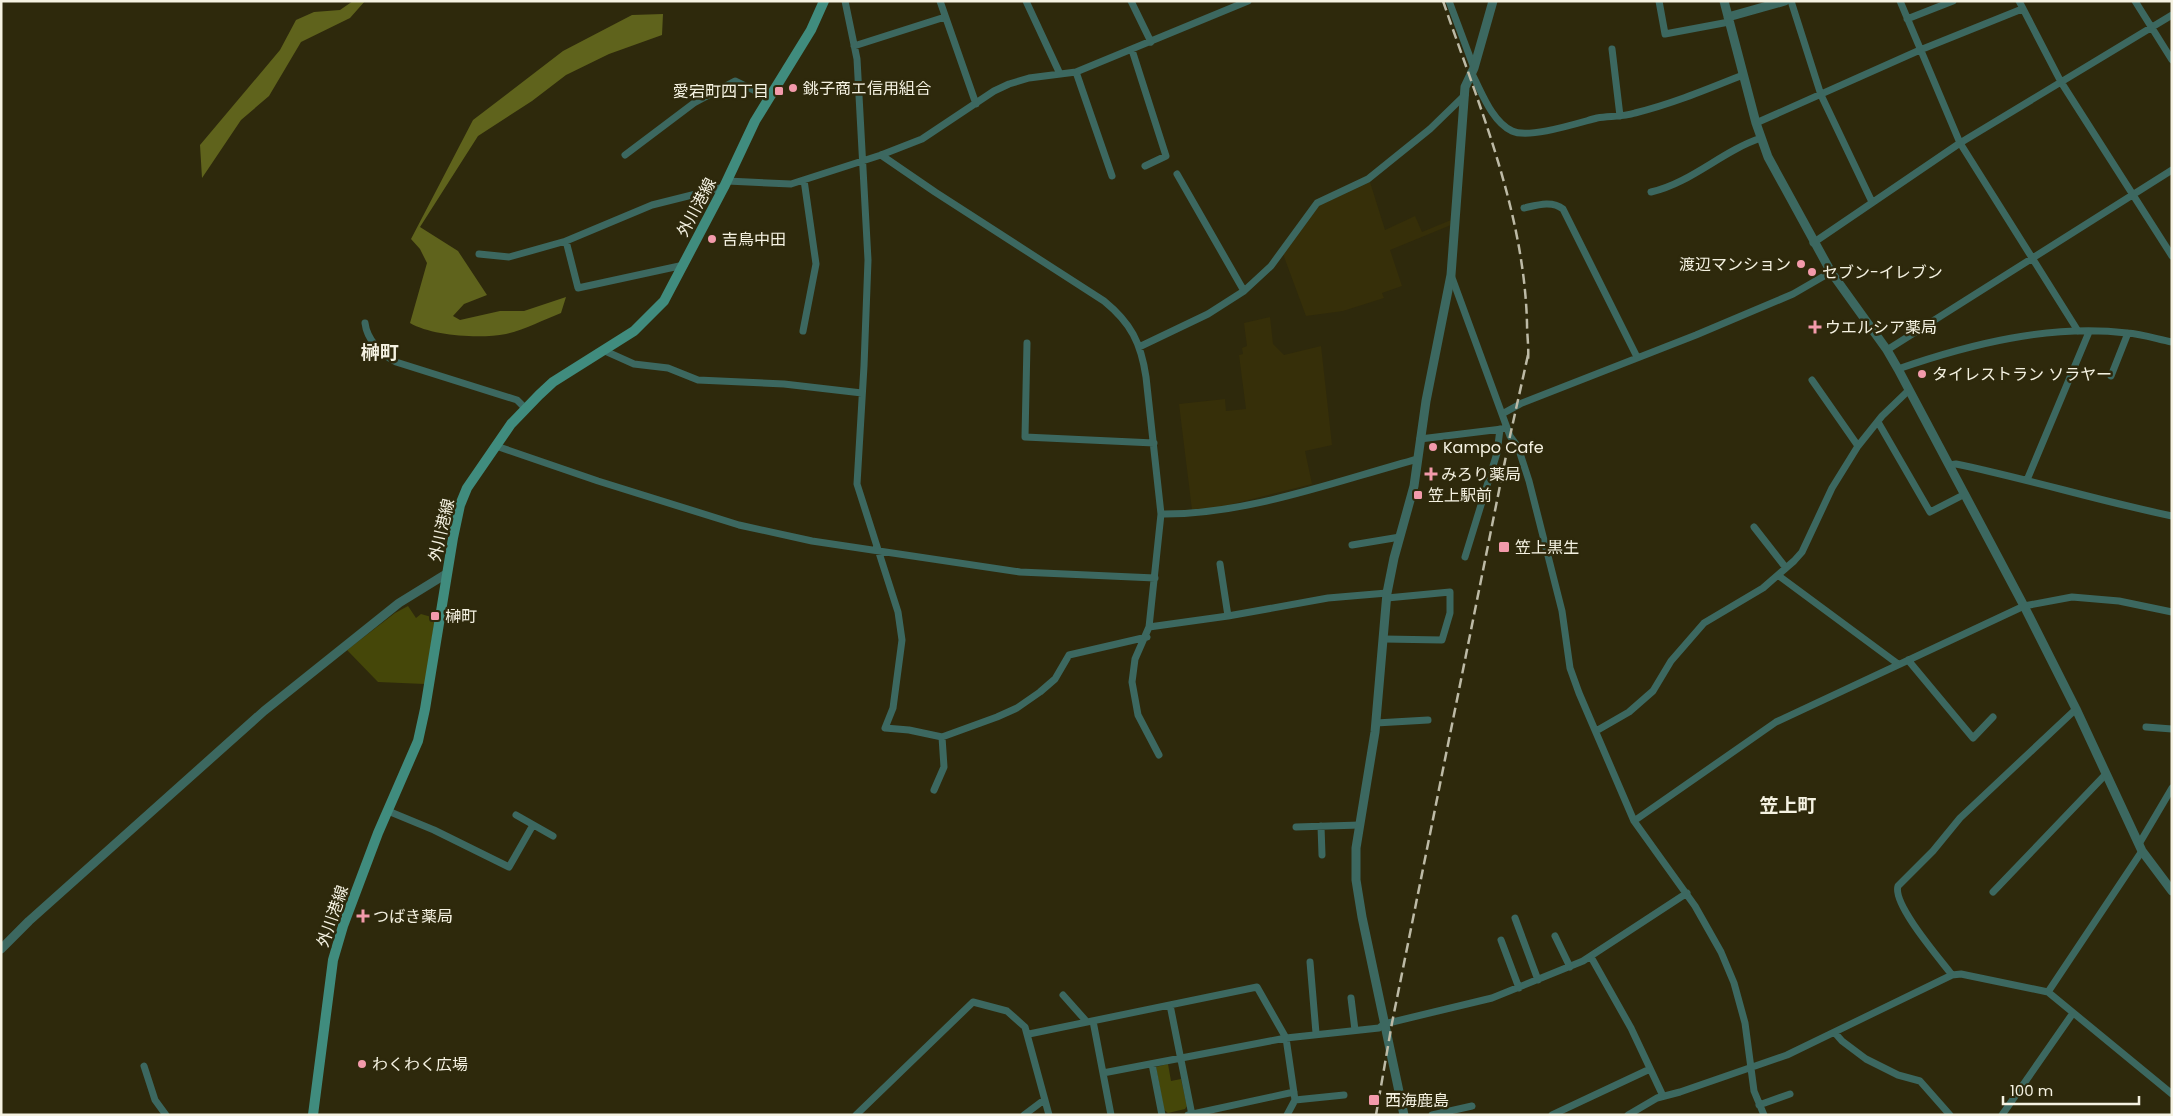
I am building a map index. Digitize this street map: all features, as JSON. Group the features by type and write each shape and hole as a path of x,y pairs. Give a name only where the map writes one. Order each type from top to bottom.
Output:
{"main road":[{"name":"外川港線","path":"313,1115 334,960 343,926 388,811 418,741 425,709 446,574 460,505 467,488 511,424 553,382 634,331 664,300 726,184 768,97 811,30 824,1"}],"street":[{"path":"844,1 857,59 863,160 863,200 868,260 857,484 898,612 902,640 893,708 885,728 909,730 942,737 1017,708 1055,679 1069,655 1147,636"},
{"path":"940,1 976,104"},
{"path":"1026,1 1060,74"},
{"path":"1131,1 1151,42"},
{"path":"479,254 509,257 566,241 652,205 726,184 791,184 881,155 922,139 994,91 1009,84 1029,78 1076,72 1248,1"},
{"path":"1449,1 1472,70 1492,111 1505,126 1514,132 1550,130 1598,118 1633,114 1743,75"},
{"path":"1404,1115 1362,917 1356,880 1356,848 1376,724 1387,596 1414,486 1426,401 1451,276 1465,87 1493,1"},
{"path":"1659,1 1665,34 1728,20 1785,1"},
{"path":"1724,1 1760,138 1768,157 1813,243 1898,369 2024,606 2076,709 2140,847 2172,891"},
{"path":"1791,1 1821,95 1872,202"},
{"path":"1900,1 1960,143 2030,258 2078,330"},
{"path":"1907,18 1953,1"},
{"path":"2019,1 2061,82 2172,256"},
{"path":"2135,1 2172,60"},
{"path":"1756,123 1920,50 2022,10"},
{"path":"1813,243 1960,143 2172,15"},
{"path":"854,46 945,17"},
{"path":"1132,50 1166,156 1145,166"},
{"path":"1612,50 1620,116"},
{"path":"1076,72 1112,176"},
{"path":"625,154 694,103 735,81 768,97"},
{"path":"1139,347 1208,314 1244,291 1271,266 1317,203 1368,179 1430,129 1464,95"},
{"path":"1651,192 1699,171 1744,144 1760,138"},
{"path":"881,155 934,192 1104,301 1126,322 1134,334 1146,377 1161,514 1150,627 1136,659 1132,689 1138,715 1159,755"},
{"path":"1886,350 2172,170"},
{"path":"1177,174 1244,291"},
{"path":"803,331 816,264 804,180"},
{"path":"1524,208 1550,203 1559,206 1563,210 1637,357"},
{"path":"566,241 578,288 684,264"},
{"path":"1502,414 1522,403 1696,335 1792,294 1831,272"},
{"path":"1451,276 1502,414 1503,428 1465,557"},
{"path":"365,323 366,331 374,345 385,357 517,400 526,409"},
{"path":"1898,369 1952,351 2006,339 2078,330 2128,333 2172,342"},
{"path":"2027,480 2089,332"},
{"path":"2111,376 2128,333"},
{"path":"1028,343 1025,437 1154,443"},
{"path":"605,351 634,364 668,368 698,380 784,384 862,393"},
{"path":"1812,380 1858,446"},
{"path":"1596,731 1629,712 1653,691 1671,661 1704,623 1763,588 1779,576 1802,552 1832,488 1858,446 1909,390"},
{"path":"1878,422 1930,512 1964,494"},
{"path":"1420,439 1503,428"},
{"path":"1503,428 1518,447 1529,482 1562,611 1570,668 1634,821 1687,893 1721,952 1734,983 1745,1023 1754,1091 1758,1105 1764,1115"},
{"path":"496,446 598,481 739,525 812,541 877,549 1020,572 1155,578"},
{"path":"1161,514 1193,514 1262,502 1418,459"},
{"path":"1949,465 1956,464 2027,480 2124,506 2172,516"},
{"path":"1754,527 1786,568"},
{"path":"1352,545 1400,537"},
{"path":"1220,564 1228,616"},
{"path":"1,949 29,921 264,711 399,603 446,574"},
{"path":"1779,576 1898,664"},
{"path":"1150,627 1228,616 1328,598 1450,592 1450,613 1442,640 1384,639"},
{"path":"1634,821 1776,722 2024,606 2072,597 2118,600 2172,612"},
{"path":"1908,660 1973,738 1993,717"},
{"path":"1952,975 1915,927 1897,897 1898,886 1933,851 1960,818 2076,709"},
{"path":"1376,724 1428,720"},
{"path":"2146,727 2172,729"},
{"path":"934,790 944,767 942,737"},
{"path":"1993,892 2106,774"},
{"path":"2048,992 2140,847 2172,788"},
{"path":"388,811 434,830 509,867 533,825"},
{"path":"516,815 553,836"},
{"path":"1296,827 1360,825"},
{"path":"1321,826 1322,855"},
{"path":"1103,1073 1316,1033 1379,1028 1384,1024 1492,998 1591,957 1687,893"},
{"path":"1515,918 1538,980"},
{"path":"1555,936 1570,966"},
{"path":"1501,940 1519,988"},
{"path":"1591,957 1631,1028 1663,1096"},
{"path":"1310,962 1316,1033"},
{"path":"1628,1115 1663,1096 1680,1092 1787,1055 1952,975 1968,975 2048,992 2172,1094"},
{"path":"1029,1034 1257,987 1286,1038 1295,1100 1287,1115"},
{"path":"1063,994 1090,1021 1111,1115"},
{"path":"1351,998 1355,1030"},
{"path":"856,1115 973,1002 1006,1011 1017,1018 1029,1034 1034,1062 1049,1115"},
{"path":"1170,1005 1190,1114 1294,1092"},
{"path":"2002,1115 2073,1013"},
{"path":"1835,1033 1842,1041 1866,1059 1898,1075 1920,1081 1950,1115"},
{"path":"1152,1064 1162,1115"},
{"path":"144,1066 155,1100 166,1115"},
{"path":"1552,1115 1650,1069"},
{"path":"1758,1105 1790,1094"},
{"path":"1295,1100 1344,1095"},
{"path":"1024,1115 1044,1100"},
{"path":"1432,1115 1472,1106"}],"shaded area":[{"path":"353,1 365,1 350,18 301,42 269,96 241,120 202,178 200,145 280,50 296,20 314,12 340,10"},
{"path":"663,14 662,35 609,54 566,75 532,101 478,136 420,227 458,251 487,295 464,304 453,316 460,320 500,311 524,311 566,297 561,313 520,330 506,334 483,336 443,334 410,323 427,263 420,249 411,239 473,120 563,51 632,15"},
{"path":"1370,182 1385,230 1415,216 1422,232 1451,220 1451,225 1390,250 1402,286 1382,293 1384,298 1343,311 1306,316 1283,254 1318,206"},
{"path":"1270,317 1273,344 1284,355 1321,346 1332,445 1305,451 1312,484 1221,507 1192,510 1179,404 1225,399 1226,411 1246,409 1239,355 1243,354 1242,348 1247,346 1244,323"},
{"path":"408,606 416,618 421,614 435,618 425,684 378,682 347,650 395,613"},
{"path":"1168,1064 1171,1081 1181,1079 1187,1106 1185,1109 1168,1113 1164,1110 1156,1067"}],"railway":[{"path":"1443,1 1485,119 1509,200 1518,240 1524,281 1528,361"},
{"path":"1376,1115 1392,1023 1528,355"}],"place":[{"name":"銚子商エ信用組合","path":"793,88"},
{"name":"愛宕町四丁目","path":"779,91"},
{"name":"吉鳥中田","path":"712,239"},
{"name":"渡辺マンション","path":"1801,264"},
{"name":"セブン-イレブン","path":"1812,272"},
{"name":"ウエルシア薬局","path":"1815,327"},
{"name":"タイレストラン ソラヤー","path":"1922,374"},
{"name":"Kampo Cafe","path":"1433,447"},
{"name":"みろり薬局","path":"1431,474"},
{"name":"笠上駅前","path":"1418,495"},
{"name":"笠上黒生","path":"1504,547"},
{"name":"榊町","path":"435,616"},
{"name":"つばき薬局","path":"363,916"},
{"name":"わくわく広場","path":"362,1064"},
{"name":"西海鹿島","path":"1374,1100"}],"district":[{"name":"榊町","path":"380,352"},
{"name":"笠上町","path":"1788,805"}]}
